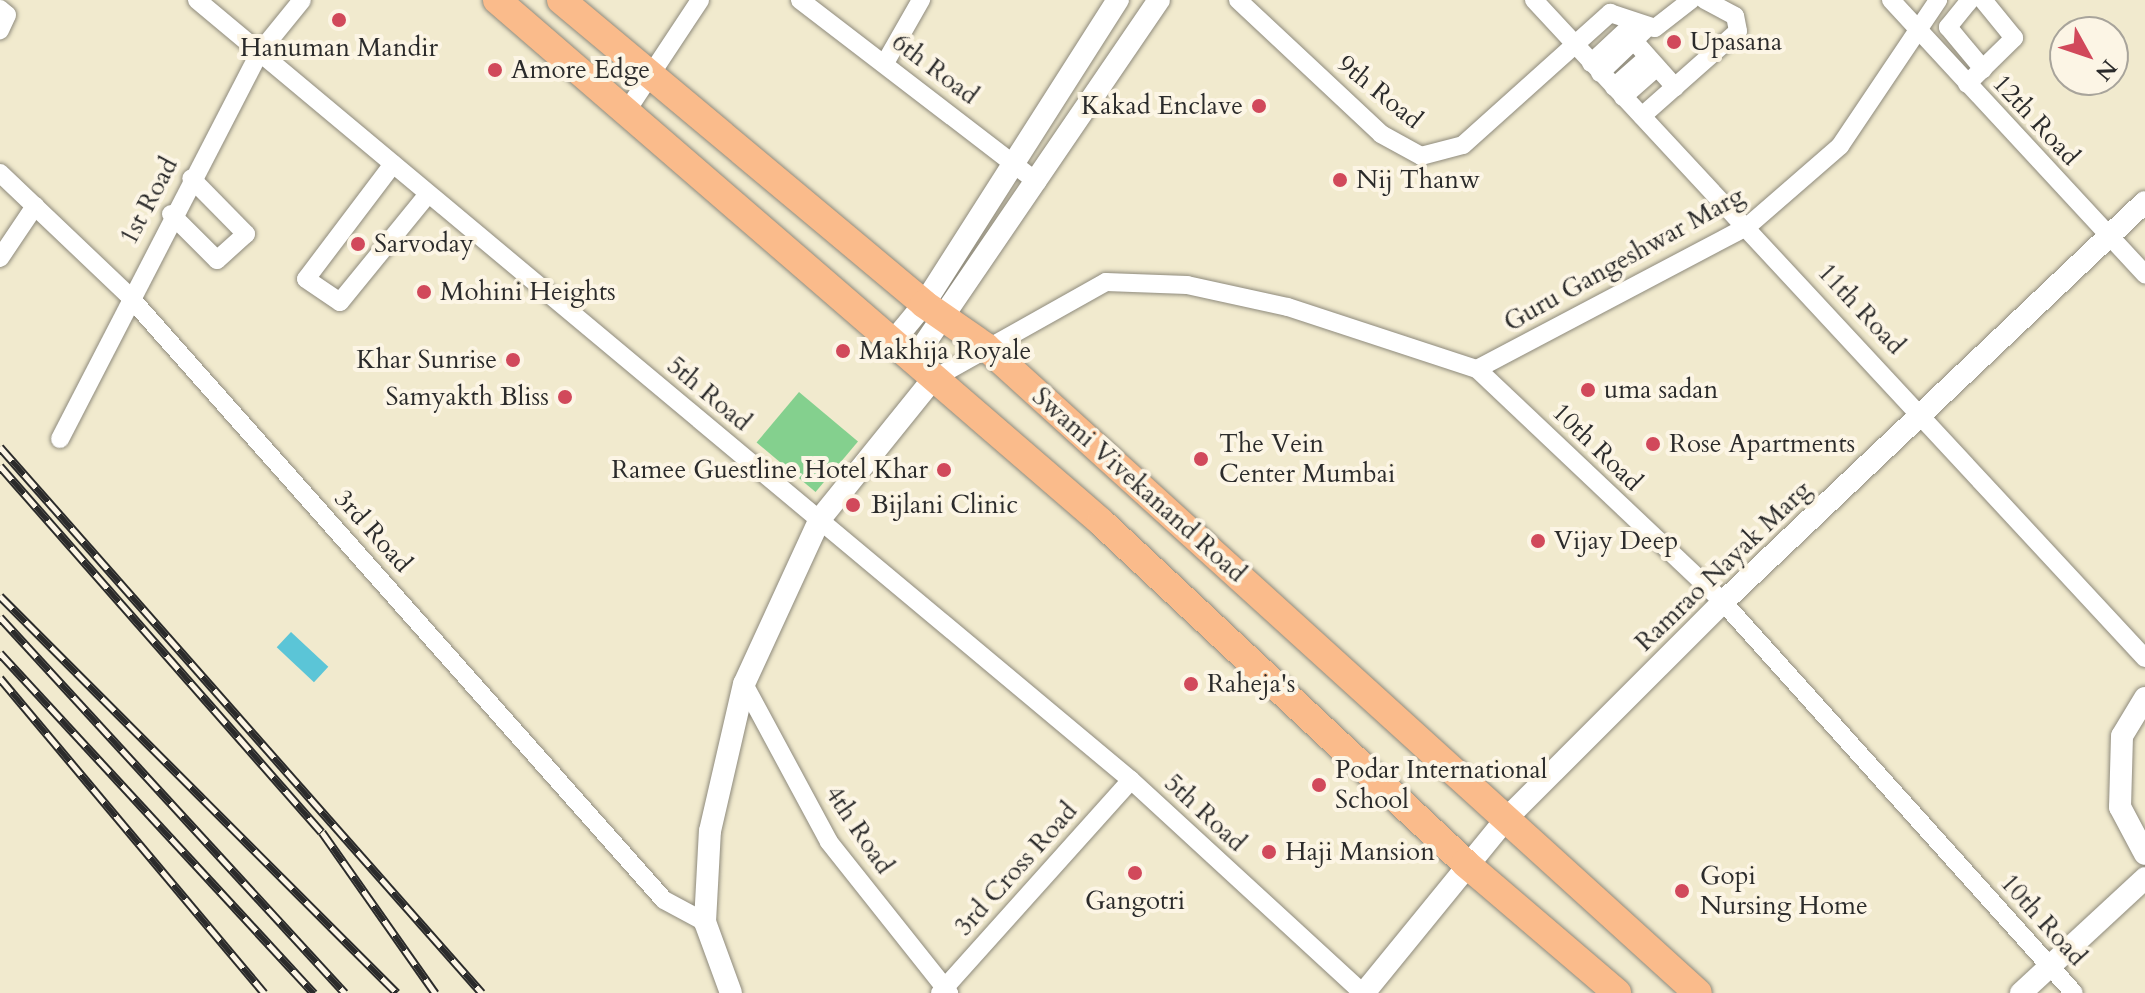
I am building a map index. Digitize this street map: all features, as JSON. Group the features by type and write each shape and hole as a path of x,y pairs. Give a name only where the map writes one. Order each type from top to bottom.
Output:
{"main road":[{"name":"Swami Vivekanand Road","path":"497,0 891,344 1101,522 1465,863 1617,993"},
{"name":"Swami Vivekanand Road","path":"561,0 650,80 946,322 986,347 1698,993"}],"street":[{"name":"5th Road","path":"197,0 1131,780 1363,993"},
{"name":"1st Road","path":"60,439 128,295 259,53 302,0"},
{"path":"626,112 700,0"},
{"name":"6th Road","path":"800,0 1037,182"},
{"path":"885,63 921,0"},
{"path":"891,344 924,304 1010,159 1118,0"},
{"path":"731,993 705,922 710,831 744,684 820,519 923,371 946,322 1159,0"},
{"name":"9th Road","path":"1238,0 1381,134 1421,156 1463,145 1610,13 1638,31"},
{"name":"11th Road","path":"1534,0 1575,47 1748,226 2145,658"},
{"path":"1596,68 1638,31 1660,27 1691,0"},
{"path":"1627,101 1661,71 1740,28 1730,11 1705,0"},
{"name":"12th Road","path":"1891,0 2145,274"},
{"name":"Guru Gangeshwar Marg","path":"1477,369 1748,226 1840,146 1920,33 1938,0"},
{"path":"1970,0 1948,27 1983,69"},
{"path":"1967,84 2014,38 1983,0"},
{"path":"0,9 7,15 0,30"},
{"path":"1638,31 1661,71"},
{"path":"1627,101 1661,71"},
{"path":"393,164 306,279 340,302 428,194"},
{"name":"3rd Road","path":"0,173 128,295 664,900 705,922"},
{"path":"171,214 222,259 245,231 189,182"},
{"name":"Ramrao Nayak Marg","path":"1363,993 1465,863 1506,819 1723,602 2107,233 2145,202"},
{"path":"0,258 35,206"},
{"name":"10th Road","path":"923,371 986,347 1106,282 1187,285 1288,307 1477,369 1723,602 2074,993"},
{"name":"4th Road","path":"744,684 829,842 944,991"},
{"path":"2145,698 2122,736 2120,807 2145,854"},
{"name":"3rd Cross Road","path":"944,991 1131,780"},
{"path":"2021,993 2145,878"}],"green space":[{"path":"799,392 858,441 816,492 757,443"}],"water":[{"path":"291,632 328,667 314,682 277,647"}],"railway":[{"path":"0,447 482,993"},
{"path":"0,466 322,832 435,993"},
{"path":"0,596 397,993"},
{"path":"0,617 345,993"},
{"path":"0,653 314,993"},
{"path":"0,678 264,993"}],"place":[{"name":"Hanuman Mandir","path":"339,20"},
{"name":"Upasana","path":"1674,42"},
{"name":"Amore Edge","path":"495,70"},
{"name":"Kakad Enclave","path":"1259,106"},
{"name":"Nij Thanw","path":"1340,180"},
{"name":"Sarvoday","path":"358,244"},
{"name":"Mohini Heights","path":"424,292"},
{"name":"Makhija Royale","path":"843,351"},
{"name":"Khar Sunrise","path":"513,360"},
{"name":"uma sadan","path":"1588,390"},
{"name":"Samyakth Bliss","path":"565,397"},
{"name":"Rose Apartments","path":"1653,444"},
{"name":"The Vein Center Mumbai","path":"1201,459"},
{"name":"Ramee Guestline Hotel Khar","path":"944,470"},
{"name":"Bijlani Clinic","path":"853,505"},
{"name":"Vijay Deep","path":"1538,541"},
{"name":"Raheja's","path":"1191,684"},
{"name":"Podar International School","path":"1319,785"},
{"name":"Haji Mansion","path":"1269,852"},
{"name":"Gangotri","path":"1135,873"},
{"name":"Gopi Nursing Home","path":"1682,891"}]}
